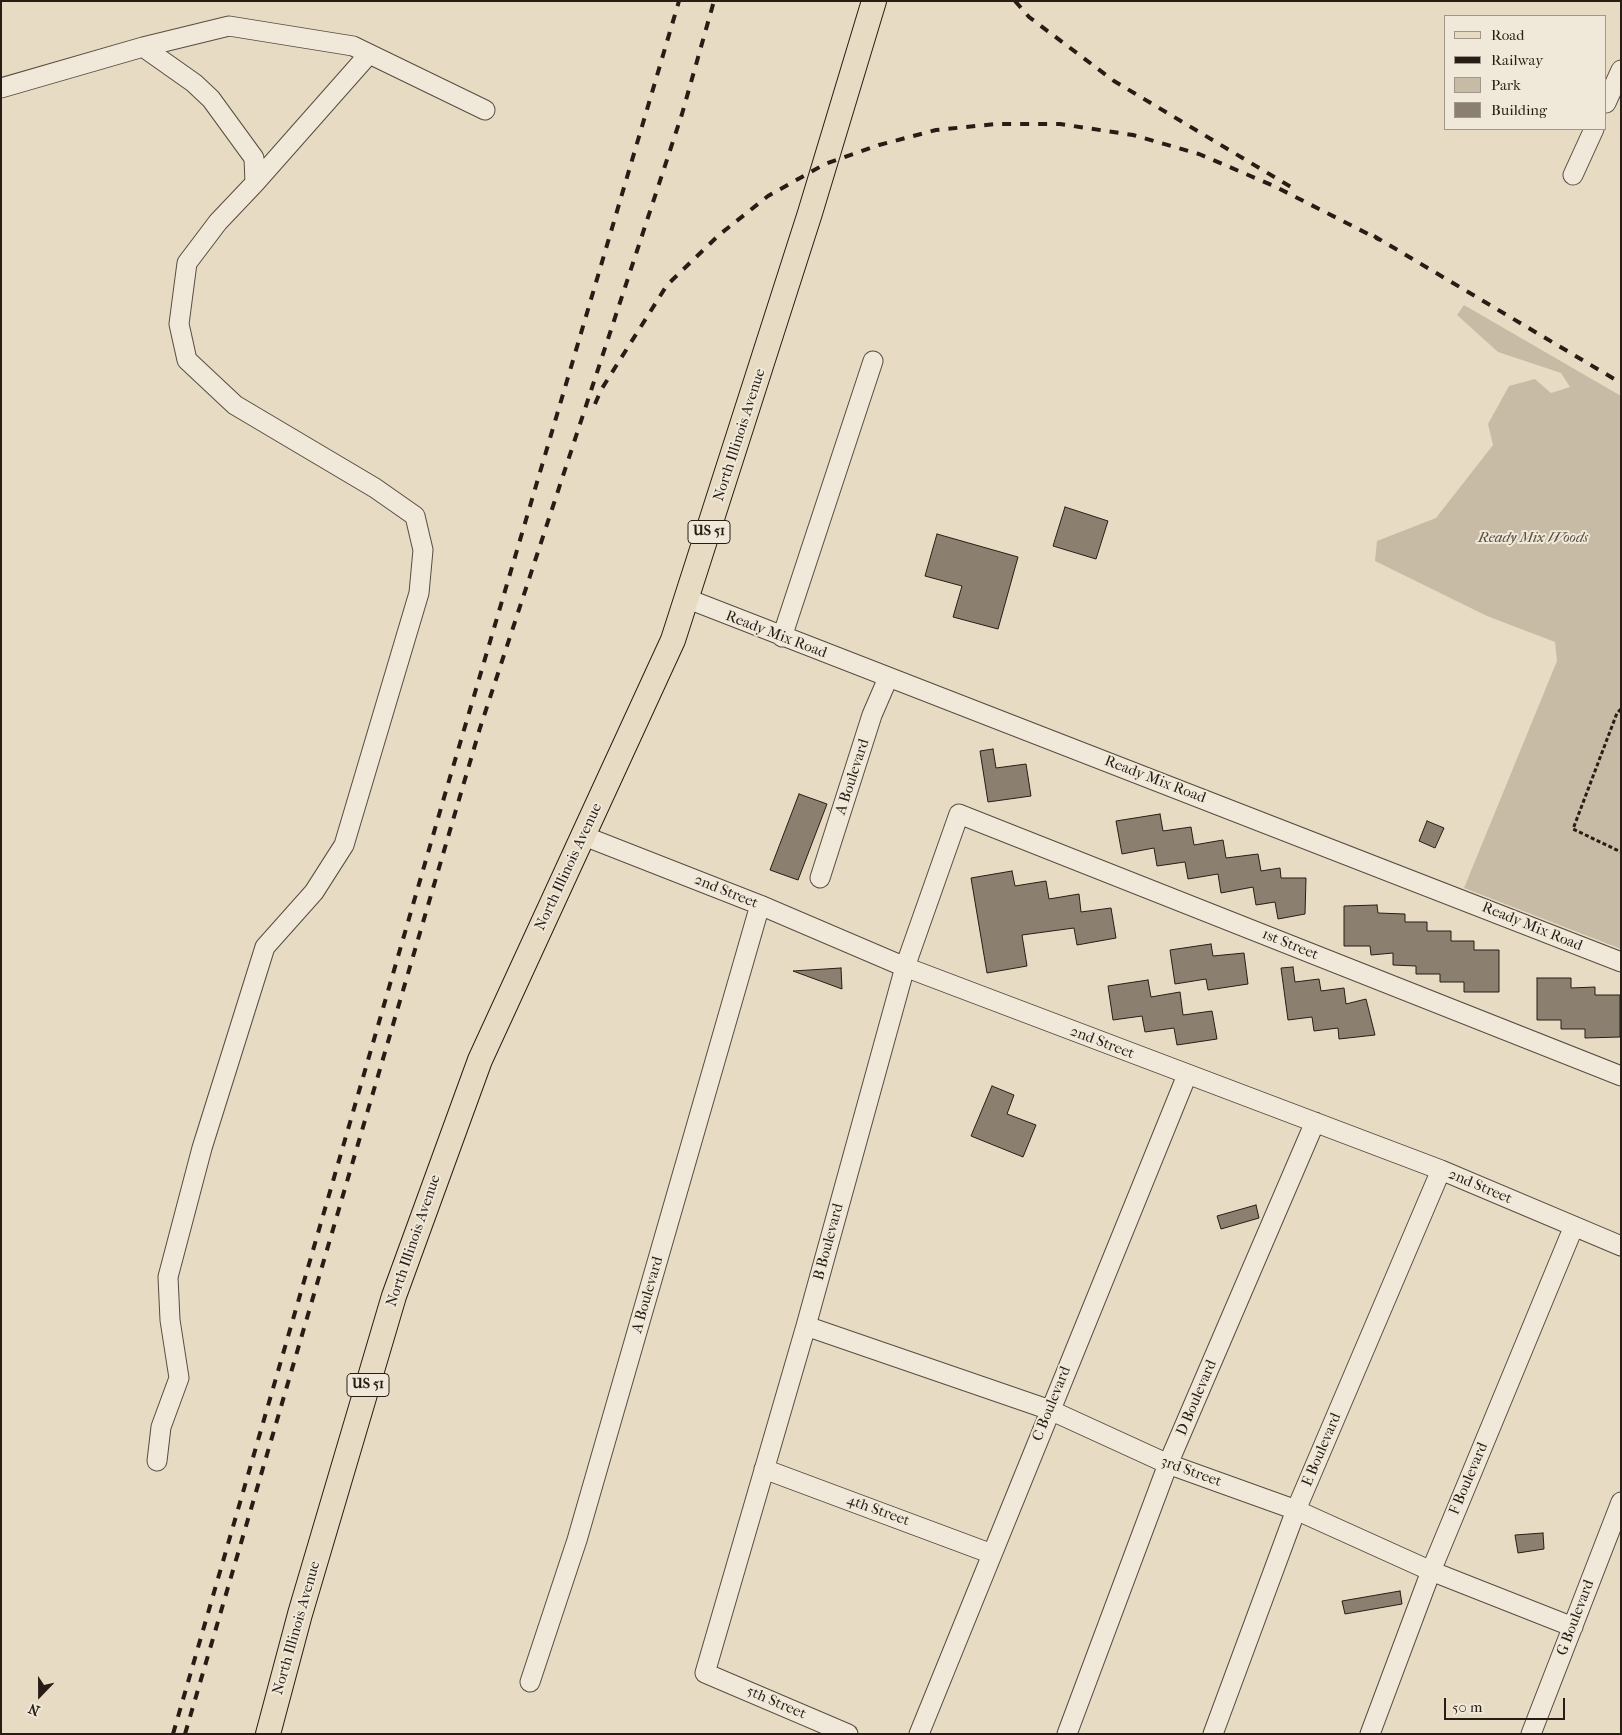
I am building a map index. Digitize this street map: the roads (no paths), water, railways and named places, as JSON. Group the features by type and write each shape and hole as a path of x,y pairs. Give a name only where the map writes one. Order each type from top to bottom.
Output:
{"main road":[{"name":"North Illinois Avenue","path":"268,1734 302,1604 407,1260 480,1060 673,640 688,599 874,1"}],"street":[{"path":"1,88 143,47 229,26 353,46 485,110"},
{"path":"143,47 194,83 211,99 254,158 255,183"},
{"path":"157,1461 161,1427 179,1378 170,1320 168,1277 202,1148 265,947 314,892 344,845 419,594 423,550 415,516 375,488 235,405 187,360 179,324 187,263 218,222 369,54"},
{"path":"1607,101 1621,70"},
{"path":"1573,175 1594,130"},
{"path":"782,637 873,360"},
{"name":"Ready Mix Road","path":"688,599 888,678 1310,839 1621,962"},
{"name":"A Boulevard","path":"820,878 872,715 888,678"},
{"name":"B Boulevard","path":"705,1673 806,1326 905,967 959,814"},
{"name":"1st Street","path":"959,814 1621,1076"},
{"name":"2nd Street","path":"584,836 760,906 905,967 1441,1170 1621,1246"},
{"name":"A Boulevard","path":"530,1682 578,1540 760,906"},
{"name":"C Boulevard","path":"919,1734 1187,1075"},
{"name":"D Boulevard","path":"1066,1734 1168,1464 1316,1122"},
{"name":"E Boulevard","path":"1213,1734 1296,1510 1441,1170"},
{"name":"F Boulevard","path":"1370,1734 1431,1571 1574,1226"},
{"name":"3rd Street","path":"806,1326 1050,1410 1168,1464 1296,1510 1431,1571 1573,1627"},
{"name":"4th Street","path":"764,1469 992,1554"},
{"name":"G Boulevard","path":"1531,1734 1621,1502"},
{"name":"5th Street","path":"705,1673 848,1734"}],"railway":[{"path":"173,1734 443,801 679,1"},
{"path":"185,1734 480,728 682,114 714,1"},
{"path":"1015,1 1029,17 1114,81 1296,190"},
{"path":"595,404 601,390 667,285 719,235 768,196 825,164 879,145 936,130 996,124 1060,124 1133,135 1199,154 1274,186 1380,240"},
{"path":"1374,236 1621,383"}],"park label":[{"name":"Ready Mix Woods","path":"1533,538"}]}
